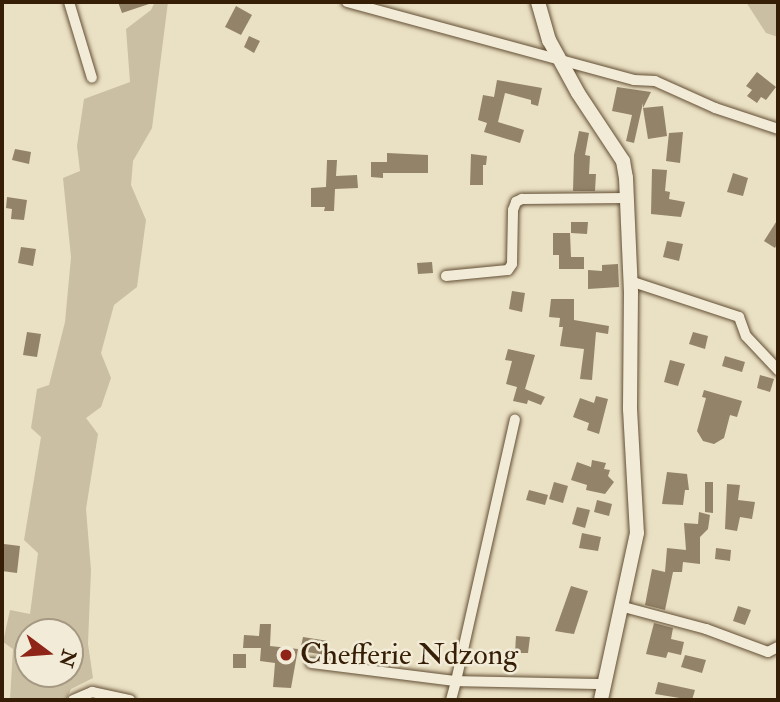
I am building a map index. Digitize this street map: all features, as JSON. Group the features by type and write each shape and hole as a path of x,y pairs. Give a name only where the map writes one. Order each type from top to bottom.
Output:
{"street":[{"path":"69,2 92,78"},
{"path":"347,2 559,57 634,80 655,81 715,108 778,129"},
{"path":"538,2 543,22 578,93 623,161 627,198 630,409 637,533 601,700"},
{"path":"446,276 508,270 512,264 513,210 516,202 522,199 627,198"},
{"path":"630,281 739,317 746,336 778,370"},
{"path":"451,700 515,420"},
{"path":"620,606 706,629 768,652 778,647"},
{"path":"311,663 456,681 604,684"},
{"path":"73,700 92,692 130,700"}],"shaded area":[{"path":"155,2 168,2 152,128 133,161 131,185 146,220 137,287 114,305 101,353 111,378 101,407 86,418 98,434 86,509 91,570 88,644 93,678 84,682 84,618 14,618 14,688 73,688 66,700 10,700 13,649 3,642 10,610 30,614 38,553 24,540 41,437 31,428 37,389 49,385 65,322 71,257 63,178 80,171 77,146 84,99 130,82 126,29 151,10"},
{"path":"746,2 778,2 778,37 766,33"}],"building":[{"path":"118,2 152,2 152,3 122,13"},
{"path":"236,6 252,15 241,35 225,27"},
{"path":"249,36 260,41 254,53 244,47"},
{"path":"757,72 776,87 766,100 761,97 757,103 747,96 752,90 746,86"},
{"path":"497,80 542,88 538,106 531,104 531,100 505,93 498,122 524,130 520,143 484,132 487,123 478,120 483,95 494,97"},
{"path":"617,87 651,92 643,108 643,103 634,143 626,141 632,115 612,111"},
{"path":"663,106 667,136 648,139 643,108"},
{"path":"579,131 589,133 585,155 590,156 589,174 596,174 595,191 573,191 574,155"},
{"path":"683,132 680,163 666,161 669,133"},
{"path":"15,149 31,152 29,164 12,160"},
{"path":"387,153 428,155 428,173 383,173 383,178 371,177 371,162 387,162"},
{"path":"471,154 487,156 486,165 483,165 483,185 470,185"},
{"path":"327,160 337,160 336,176 357,175 358,188 335,189 334,211 324,211 325,207 311,207 311,188 326,187"},
{"path":"652,169 667,170 665,191 670,192 669,199 685,202 681,217 651,214"},
{"path":"733,173 748,178 743,196 727,192"},
{"path":"7,197 27,200 24,220 11,219 12,209 6,208"},
{"path":"778,219 778,242 775,248 764,241"},
{"path":"571,222 588,222 587,234 571,233"},
{"path":"553,233 570,233 571,257 584,257 584,269 559,269 559,255 553,255"},
{"path":"667,241 683,244 679,261 663,257"},
{"path":"21,247 36,249 33,266 18,263"},
{"path":"432,262 433,273 418,274 417,263"},
{"path":"618,264 619,287 588,289 588,270 602,271 602,265"},
{"path":"512,291 525,293 522,312 509,309"},
{"path":"551,299 574,299 574,320 609,326 608,334 596,332 592,380 580,379 584,349 560,346 563,327 559,327 560,318 549,317"},
{"path":"27,332 41,334 37,357 23,355"},
{"path":"693,332 708,336 705,349 689,344"},
{"path":"508,349 535,355 525,389 545,397 541,405 528,400 527,404 513,401 517,387 506,384 512,361 505,360"},
{"path":"725,356 745,362 742,372 722,366"},
{"path":"670,360 685,364 678,386 664,382"},
{"path":"760,375 774,379 770,392 757,388"},
{"path":"704,390 742,401 737,417 730,415 724,438 714,444 703,441 697,431 706,398 702,397"},
{"path":"596,396 608,399 599,434 587,430 589,423 573,417 580,398 594,403"},
{"path":"592,460 606,463 604,469 610,470 608,476 614,482 605,494 586,490 587,485 571,480 577,462 591,467"},
{"path":"667,472 687,474 689,490 685,490 683,505 662,504"},
{"path":"554,482 568,486 563,503 549,499"},
{"path":"705,482 713,482 713,513 705,512"},
{"path":"727,484 740,485 738,500 755,502 752,519 740,517 737,531 725,529"},
{"path":"529,490 548,495 545,505 526,500"},
{"path":"597,500 612,504 609,516 594,512"},
{"path":"577,507 590,510 585,528 572,524"},
{"path":"699,512 710,515 708,529 700,537 700,564 683,562 682,572 673,572 665,610 645,605 652,569 665,572 667,548 686,550 684,523 698,524"},
{"path":"582,533 601,537 598,551 579,548"},
{"path":"4,544 20,546 17,573 2,571"},
{"path":"716,548 731,550 730,561 715,559"},
{"path":"571,586 588,591 574,634 555,631"},
{"path":"738,606 751,610 745,625 733,621"},
{"path":"654,623 673,628 671,639 684,642 681,655 668,652 666,658 646,654"},
{"path":"260,624 271,624 270,646 298,649 291,688 273,687 275,663 260,661 261,648 243,648 244,635 259,636"},
{"path":"516,636 530,637 528,653 515,653"},
{"path":"303,637 328,641 326,655 300,651"},
{"path":"233,654 246,654 246,668 233,668"},
{"path":"685,655 706,660 702,673 681,667"},
{"path":"658,682 695,690 692,700 655,694"}],"place":[{"name":"Chefferie Ndzong","path":"286,655"}]}
